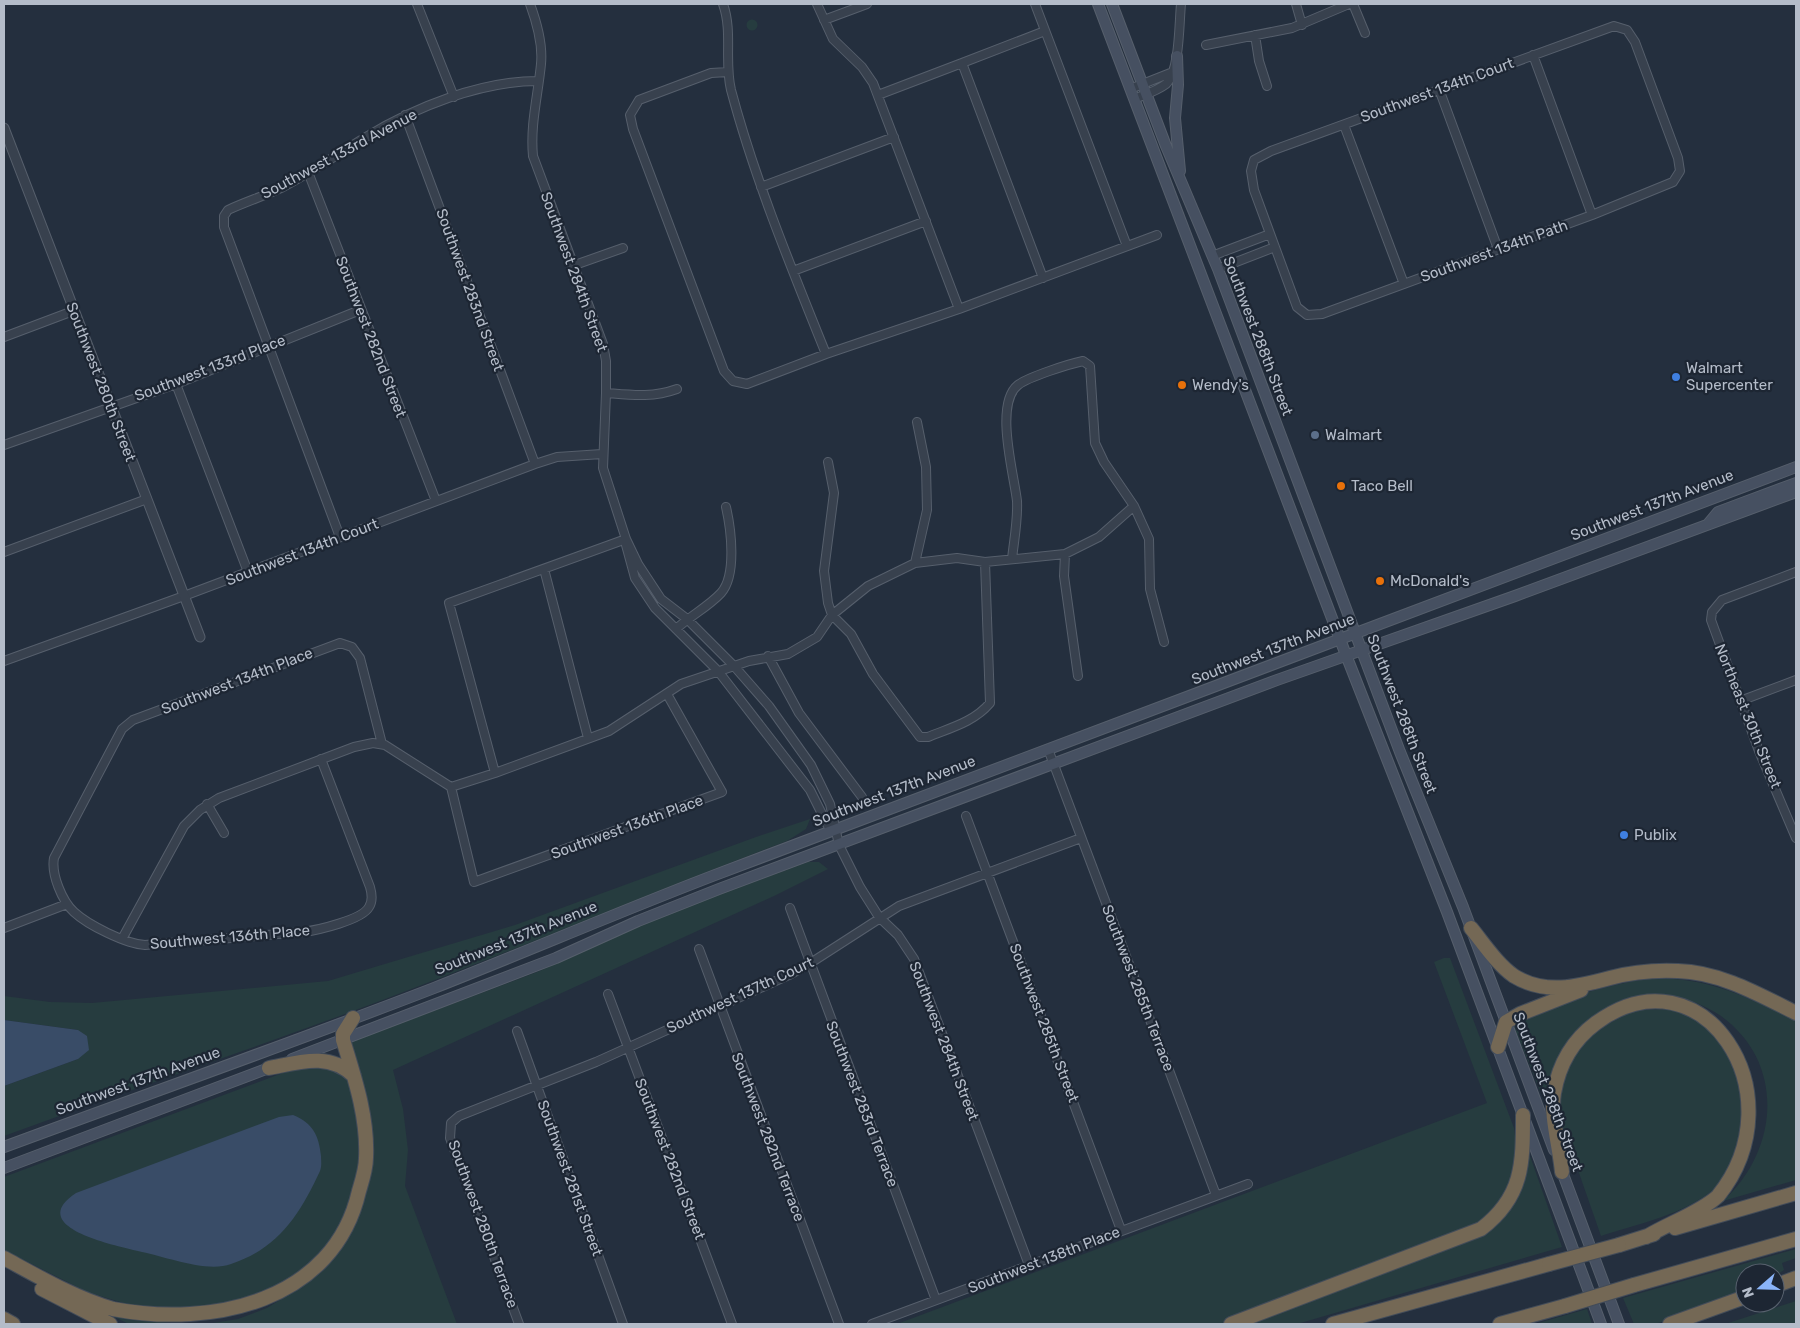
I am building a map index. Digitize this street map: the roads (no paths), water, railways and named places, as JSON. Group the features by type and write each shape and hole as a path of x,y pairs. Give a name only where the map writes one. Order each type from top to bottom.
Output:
{"highway":[{"path":"1471,928 1500,962 1514,975 1529,983 1551,989 1593,984 1636,973 1681,971 1725,981 1750,990 1796,1013"},
{"path":"1498,1047 1506,1022 1520,1014 1571,996 1593,984"},
{"path":"1562,1172 1554,1115 1554,1093 1562,1064 1578,1039 1590,1027 1618,1010 1633,1005 1661,1003 1700,1012 1728,1030 1748,1057 1756,1074 1761,1110 1754,1143 1738,1174 1717,1197 1697,1210 1646,1236"},
{"path":"4,1258 61,1288 114,1309 158,1318 197,1319 224,1316 265,1303 294,1288 329,1255 354,1215 366,1161 367,1128 343,1040 343,1034 353,1018"},
{"path":"269,1068 311,1060 330,1061 346,1068 354,1076"},
{"path":"1231,1324 1481,1229 1502,1209 1518,1181 1522,1169 1523,1115"},
{"path":"1333,1324 1796,1193"},
{"path":"1500,1324 1796,1239"},
{"path":"4,1268 110,1324"},
{"path":"1670,1324 1735,1300"},
{"path":"4,1319 13,1324"}],"main road":[{"name":"Southwest 288th Street","path":"1098,4 1346,655 1498,1047 1601,1324"},
{"name":"Southwest 288th Street","path":"1112,4 1181,182 1218,270 1361,650 1471,928 1619,1324"},
{"path":"1177,56 1178,85 1175,118 1181,182"},
{"name":"Southwest 137th Avenue","path":"4,1147 353,1018 550,943 705,878 1210,690 1355,633 1796,467"},
{"path":"1707,524 1718,512 1796,483"},
{"name":"Southwest 137th Avenue","path":"4,1168 556,958 656,914 1053,764 1346,655 1796,492"},
{"path":"1210,690 1215,703"}],"street":[{"path":"417,4 454,98"},
{"name":"Southwest 284th Street","path":"530,4 538,26 541,62 531,139 533,156 572,266 603,344 606,361 606,393 602,454 605,476 626,539 638,564 662,599 687,619 734,666 769,706 812,765 830,804 839,845 860,886 879,917 898,935 914,959 1029,1265"},
{"path":"722,4 729,27 728,72 747,144 761,187 826,354"},
{"path":"817,4 833,39 868,75 878,95 959,309"},
{"path":"824,20 867,4"},
{"path":"1035,4 1127,246"},
{"path":"1132,94 1144,89 1165,85 1173,72 1177,56 1182,4"},
{"path":"1296,4 1302,25"},
{"path":"1206,45 1302,25 1351,4 1365,33"},
{"name":"Southwest 134th Court","path":"1270,234 1251,178 1254,160 1271,151 1606,27 1621,26 1628,30 1636,42 1678,158 1680,171 1678,177"},
{"path":"878,95 1045,32"},
{"path":"1255,35 1259,61 1267,86"},
{"path":"1533,55 1592,215"},
{"path":"962,63 1043,278"},
{"path":"728,72 711,73 639,100 630,115 633,129 724,371 729,378 738,384 747,384 826,354 959,309 1157,235"},
{"name":"Southwest 133rd Avenue","path":"268,346 224,227 224,216 228,210 281,188 367,136 405,116 481,88 514,81 538,81"},
{"path":"1439,90 1498,249"},
{"name":"Southwest 283nd Street","path":"405,116 535,464"},
{"path":"1344,125 1404,284"},
{"name":"Southwest 280th Street","path":"4,128 200,637"},
{"path":"761,187 894,137"},
{"name":"Southwest 282nd Street","path":"308,172 360,310 436,501"},
{"name":"Southwest 134th Path","path":"1274,248 1297,307 1307,315 1322,314 1658,190 1678,177"},
{"path":"793,271 926,221"},
{"path":"1212,256 1270,234 1274,248 1218,270"},
{"path":"572,266 623,248"},
{"name":"Southwest 133rd Place","path":"4,445 176,384 360,310"},
{"path":"4,337 73,311"},
{"path":"268,346 340,537"},
{"path":"1012,559 1017,503 1006,421 1009,398 1018,385 1069,364 1083,361 1090,366 1096,443 1104,462 1134,506 1149,539 1150,589 1164,642"},
{"path":"176,384 248,572"},
{"path":"606,393 647,396 658,395 677,389"},
{"path":"915,563 927,510 926,467 917,422"},
{"name":"Southwest 134th Court","path":"4,661 184,596 535,464 557,457 602,454"},
{"path":"828,462 834,493 832,521 824,571 828,603 832,615 851,634 873,674 920,737 928,737 970,720 983,712 990,702 985,562"},
{"path":"4,552 147,499"},
{"path":"122,939 184,826 207,804 361,745 382,744 396,750 451,787 495,773 609,731 681,684 768,656 788,654 817,637 832,615 868,586 915,563 957,558 985,562 1065,554 1099,537 1134,506"},
{"path":"676,629 721,593 729,582 731,532 726,507"},
{"path":"495,773 449,603 626,539"},
{"name":"Southwest 284th Street","path":"626,539 627,554 635,578 655,608 718,671 810,790 828,826 835,830"},
{"path":"1065,554 1064,576 1078,676"},
{"path":"544,569 588,738"},
{"name":"Northeast 30th Street","path":"1796,572 1722,600 1712,612 1711,620 1740,700 1796,838"},
{"name":"Southwest 134th Place","path":"67,904 54,873 54,858 127,724 336,644 349,645 357,653 362,666 382,744"},
{"path":"768,656 799,713 862,797"},
{"path":"1740,700 1796,680"},
{"name":"Southwest 136th Place","path":"451,787 474,882 722,792 667,694"},
{"name":"Southwest 285th Terrace","path":"1048,749 1216,1195"},
{"name":"Southwest 136th Place","path":"67,904 80,917 122,939 139,945 303,932 317,930 356,916 369,907 372,897 370,887 321,759"},
{"path":"207,804 224,833"},
{"name":"Southwest 285th Street","path":"966,816 1121,1230"},
{"name":"Southwest 137th Court","path":"451,1123 458,1116 537,1086 628,1047 809,964 879,917 899,906 1081,838"},
{"path":"4,928 67,904"},
{"name":"Southwest 283rd Terrace","path":"790,908 809,964 936,1300"},
{"name":"Southwest 282nd Terrace","path":"699,949 718,1006 839,1324"},
{"name":"Southwest 282nd Street","path":"608,994 732,1324"},
{"name":"Southwest 281st Street","path":"517,1031 623,1324"},
{"name":"Southwest 280th Terrace","path":"451,1123 450,1138 519,1324"},
{"path":"1216,1195 1248,1184"},
{"name":"Southwest 138th Place","path":"872,1324 1216,1195"}],"water":[{"path":"4,1020 78,1030 87,1036 89,1050 78,1059 4,1086"},
{"path":"293,1115 306,1122 317,1136 321,1156 320,1171 296,1215 286,1228 262,1249 248,1257 221,1266 210,1267 187,1263 97,1240 80,1233 68,1225 61,1216 63,1205 76,1193 279,1117"}],"place":[{"name":"Walmart Supercenter","path":"1676,377"},
{"name":"Wendy's","path":"1182,385"},
{"name":"Walmart","path":"1315,435"},
{"name":"Taco Bell","path":"1341,486"},
{"name":"McDonald's","path":"1380,581"},
{"name":"Publix","path":"1624,835"}]}
